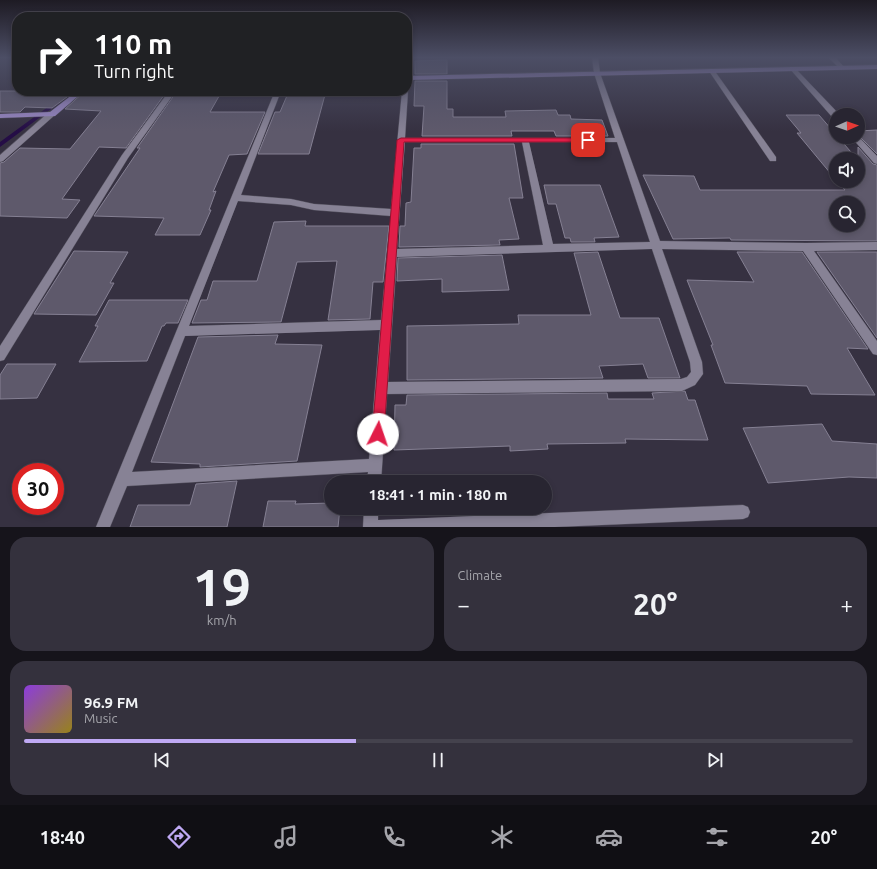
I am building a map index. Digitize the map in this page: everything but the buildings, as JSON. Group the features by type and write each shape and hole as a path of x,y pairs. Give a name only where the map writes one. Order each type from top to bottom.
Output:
{"main road":[{"path":"0,116 51,114 74,96"}],"street":[{"path":"381,388 682,385 691,381 697,374 696,362 600,82"},
{"path":"719,82 773,159"},
{"path":"804,82 829,108"},
{"path":"0,356 124,157 169,96"},
{"path":"103,527 276,96"},
{"path":"374,475 405,96"},
{"path":"0,159 51,114"},
{"path":"401,140 620,140"},
{"path":"525,140 549,248"},
{"path":"861,144 877,161"},
{"path":"236,198 291,202 314,207 396,213"},
{"path":"392,253 656,245 806,247 877,246"},
{"path":"806,247 877,350"},
{"path":"182,331 386,325"},
{"path":"122,479 375,465"},
{"path":"379,527 743,512"},
{"path":"370,527 371,515"}],"waterway":[{"path":"0,145 56,103"}],"route":[{"path":"378,434 401,140 588,140"}]}
